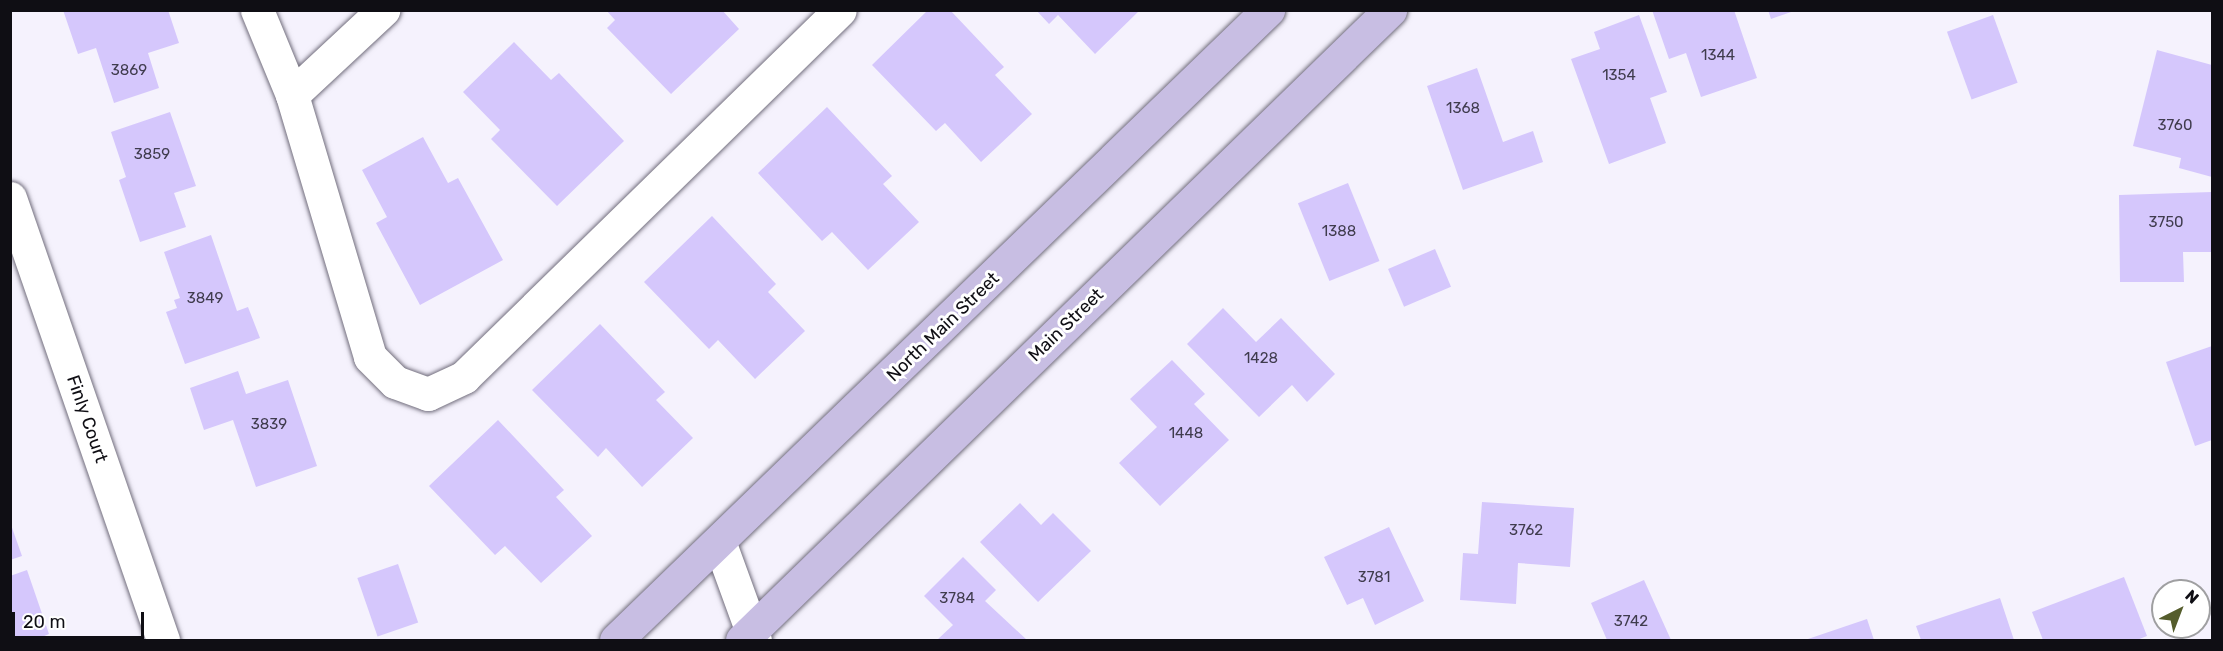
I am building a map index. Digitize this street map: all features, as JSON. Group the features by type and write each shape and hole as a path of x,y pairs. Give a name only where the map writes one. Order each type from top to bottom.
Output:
{"main road":[{"name":"North Main Street","path":"616,640 720,543 1268,10"},
{"name":"Main Street","path":"750,637 1390,10"}],"street":[{"path":"257,10 292,95 370,357 395,382 428,394 464,377 840,10"},
{"path":"292,95 383,10"},
{"name":"Finly Court","path":"10,198 163,640"},
{"path":"720,543 750,637"}],"building":[{"path":"63,10 168,10 179,43 148,53 159,88 114,103 96,48 78,54"},
{"path":"606,10 722,10 739,29 671,94 607,28 615,20"},
{"path":"928,10 950,10 1004,67 995,75 1032,114 981,162 945,123 936,131 872,65"},
{"path":"1036,10 1140,10 1095,54 1058,15 1049,24"},
{"path":"1652,10 1734,10 1757,78 1701,97 1686,53 1669,59"},
{"path":"1768,10 1794,10 1794,11 1771,19"},
{"path":"1639,15 1667,92 1650,98 1666,143 1609,164 1571,59 1600,49 1594,32"},
{"path":"1993,15 2018,83 1972,99 1947,32"},
{"path":"514,42 551,80 559,73 624,141 557,206 491,139 500,130 463,92"},
{"path":"2157,50 2212,65 2212,177 2179,168 2181,158 2133,146"},
{"path":"1477,68 1503,142 1533,131 1543,162 1463,190 1427,86"},
{"path":"827,107 892,176 883,184 919,222 868,270 832,232 822,241 758,173"},
{"path":"170,112 196,186 174,193 186,227 140,242 119,180 126,177 111,132"},
{"path":"423,137 448,183 458,178 503,260 420,305 376,223 387,217 362,170"},
{"path":"1348,183 1379,261 1329,281 1298,203"},
{"path":"2212,192 2212,252 2183,252 2184,282 2120,282 2119,195"},
{"path":"712,216 776,284 768,292 805,331 755,379 718,340 709,349 644,282"},
{"path":"211,235 237,311 248,307 260,338 185,364 166,312 177,308 174,300 180,298 164,252"},
{"path":"1435,249 1451,287 1404,307 1388,269"},
{"path":"1223,308 1256,342 1281,318 1335,374 1307,402 1292,385 1259,417 1187,344"},
{"path":"600,324 665,392 656,400 693,438 642,487 606,448 598,457 532,390"},
{"path":"2212,346 2212,440 2195,446 2166,362"},
{"path":"1172,360 1205,394 1194,404 1229,440 1160,506 1119,463 1157,427 1130,399"},
{"path":"238,371 246,394 288,380 317,466 256,487 233,420 204,430 190,388"},
{"path":"498,420 564,490 556,497 592,536 541,583 505,546 495,555 429,486"},
{"path":"1482,502 1574,508 1570,567 1518,563 1516,604 1460,600 1463,553 1478,554"},
{"path":"1020,503 1041,525 1053,513 1091,551 1038,602 980,542"},
{"path":"10,522 22,556 10,560"},
{"path":"1389,527 1424,601 1375,625 1363,598 1347,605 1324,557"},
{"path":"963,557 996,590 985,601 1027,640 937,640 953,625 924,596"},
{"path":"398,564 418,623 378,637 357,578"},
{"path":"27,570 49,634 42,637 43,640 10,640 10,576"},
{"path":"2124,577 2147,636 2137,640 2043,640 2032,612"},
{"path":"1644,580 1671,640 1607,640 1591,603"},
{"path":"2000,598 2014,640 1921,640 1916,626"},
{"path":"1867,619 1874,640 1805,640"}]}
